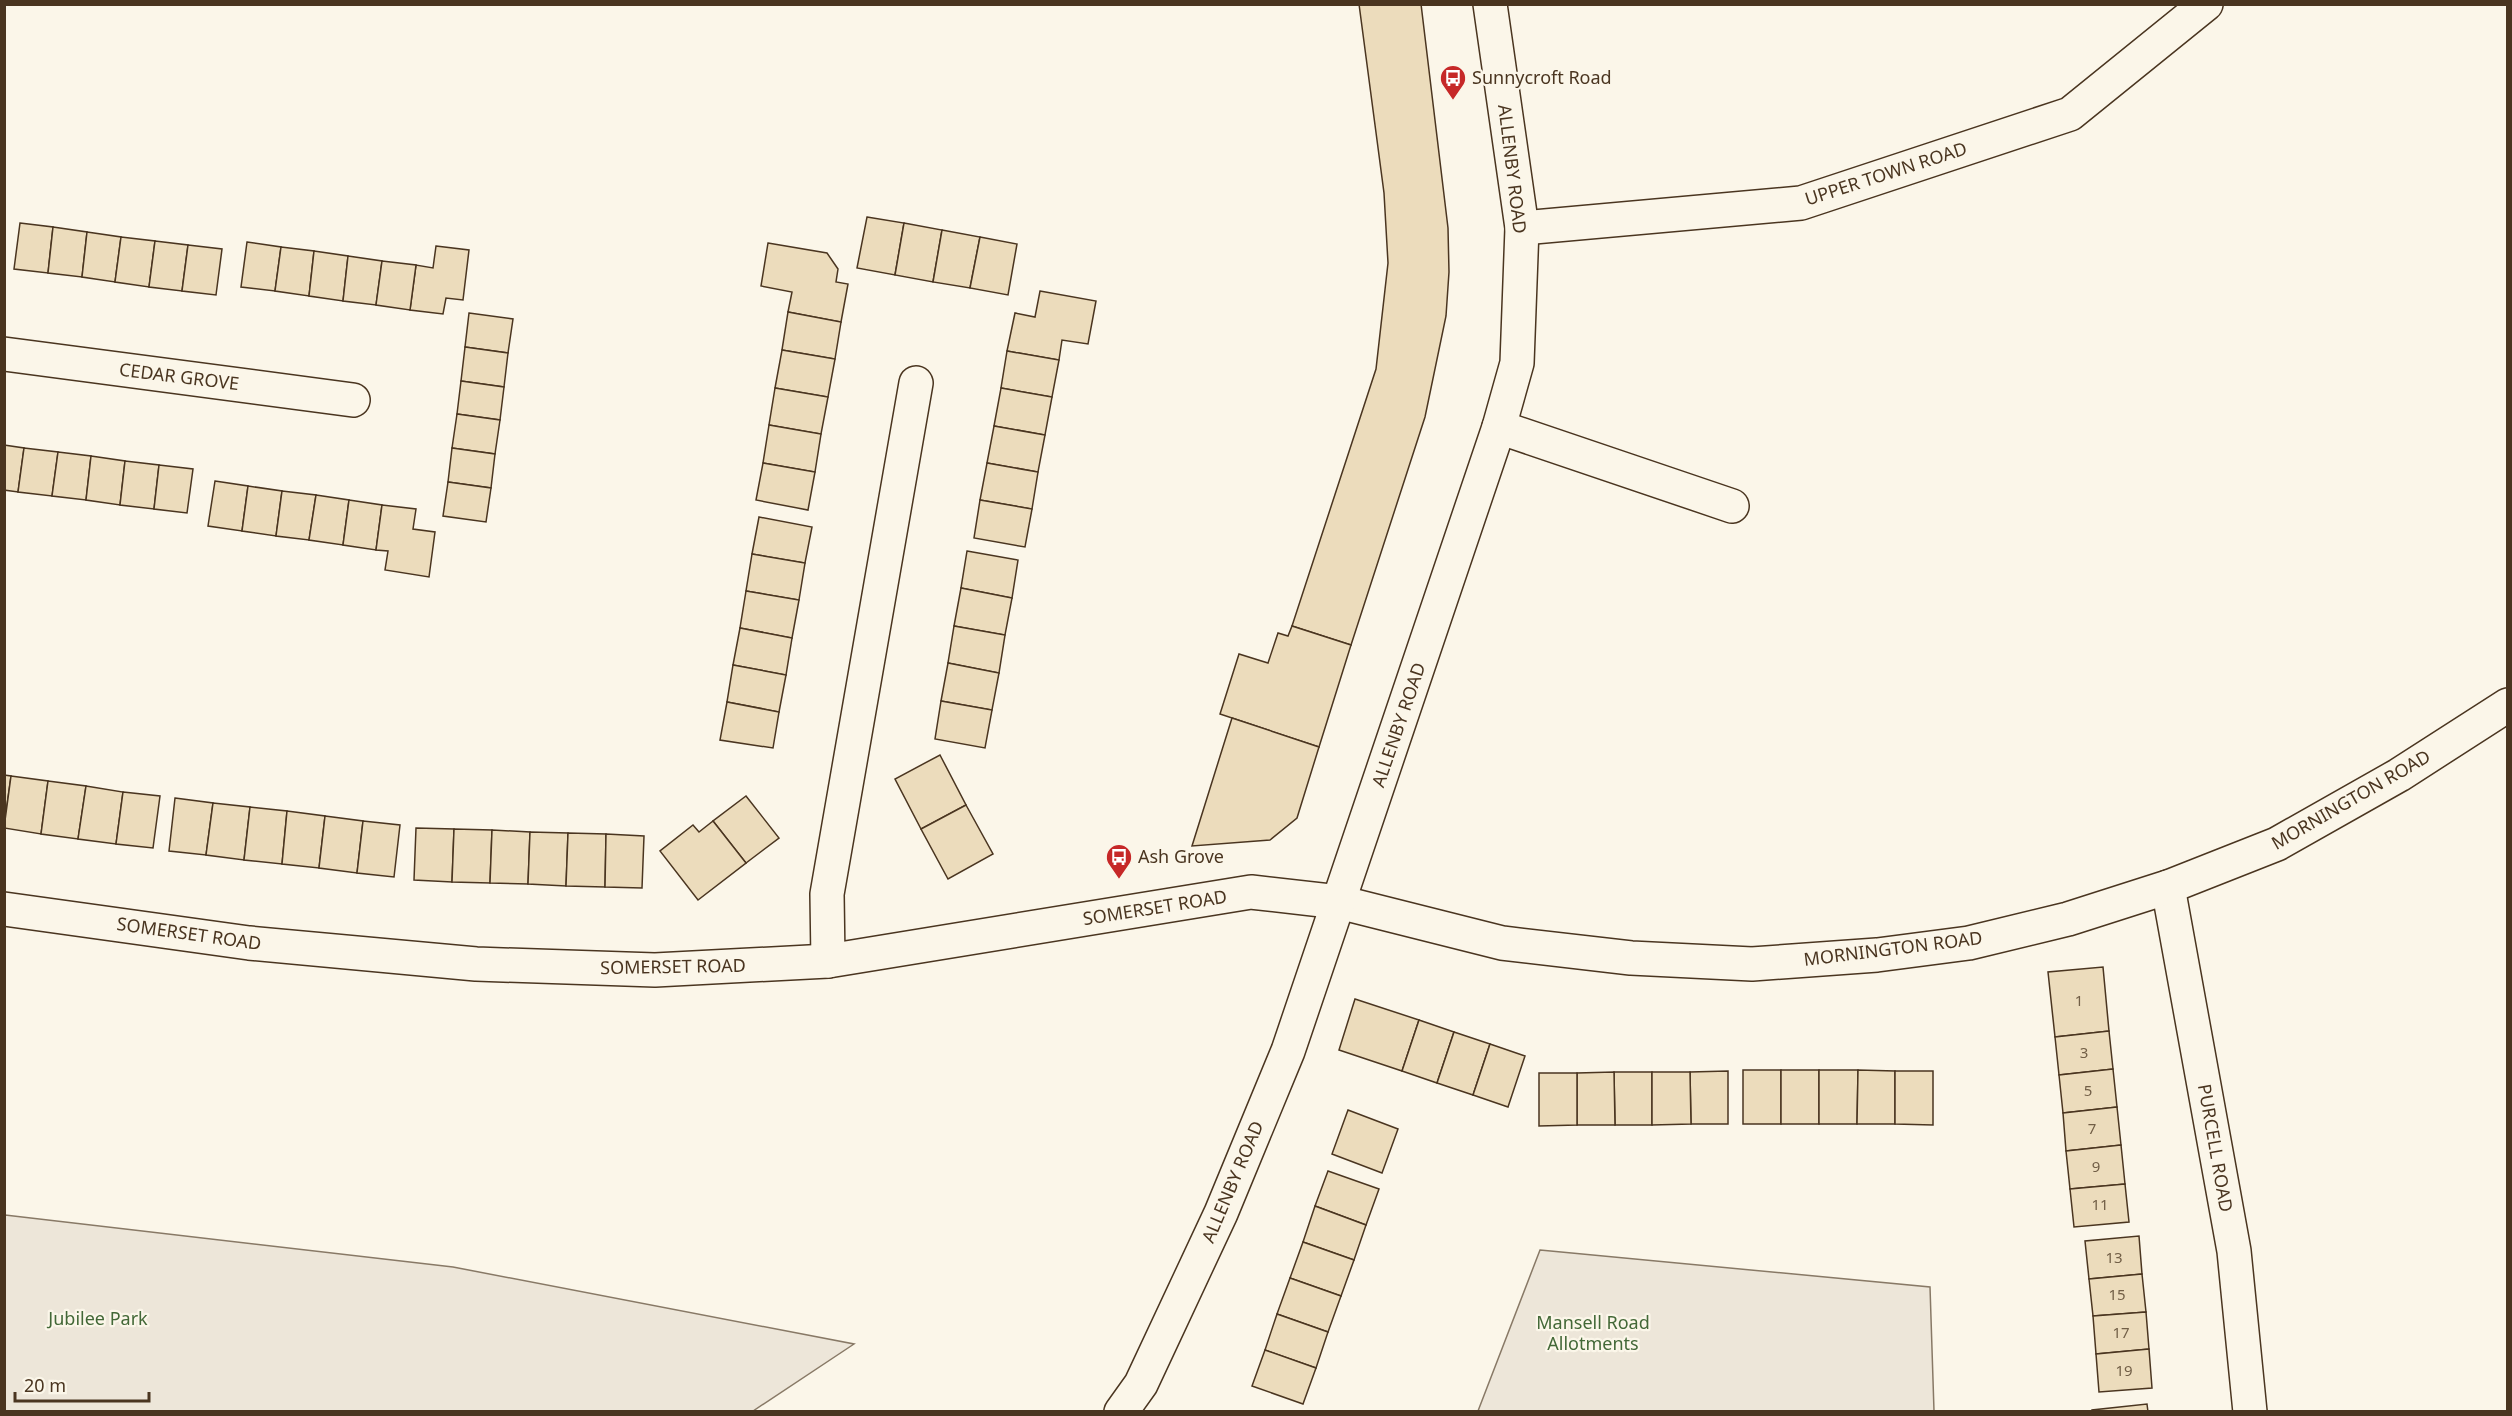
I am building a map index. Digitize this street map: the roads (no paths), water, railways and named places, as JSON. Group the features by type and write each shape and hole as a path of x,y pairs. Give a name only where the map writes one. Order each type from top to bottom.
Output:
{"street":[{"name":"ALLENBY ROAD","path":"1121,1412 1141,1384 1221,1213 1288,1052 1499,427 1517,363 1522,228 1490,4"},
{"name":"UPPER TOWN ROAD","path":"1522,228 1801,203 2070,114 2206,4"},
{"name":"CEDAR GROVE","path":"4,354 353,400"},
{"path":"828,961 827,894 916,383"},
{"path":"1499,427 1732,506"},
{"name":"MORNINGTON ROAD","path":"1339,902 1502,942 1631,958 1752,964 1876,955 1969,943 2068,919 2168,887 2277,844 2399,775 2508,705"},
{"name":"PURCELL ROAD","path":"2168,887 2234,1251 2250,1412"},
{"name":"SOMERSET ROAD","path":"4,909 249,943 476,964 655,970 828,961 1251,892 1339,902"}],"place":[{"name":"Sunnycroft Road","path":"1453,101"},
{"name":"Ash Grove","path":"1119,880"}],"park label":[{"name":"Jubilee Park","path":"98,1319"},
{"name":"Mansell Road Allotments","path":"1593,1333"}]}
